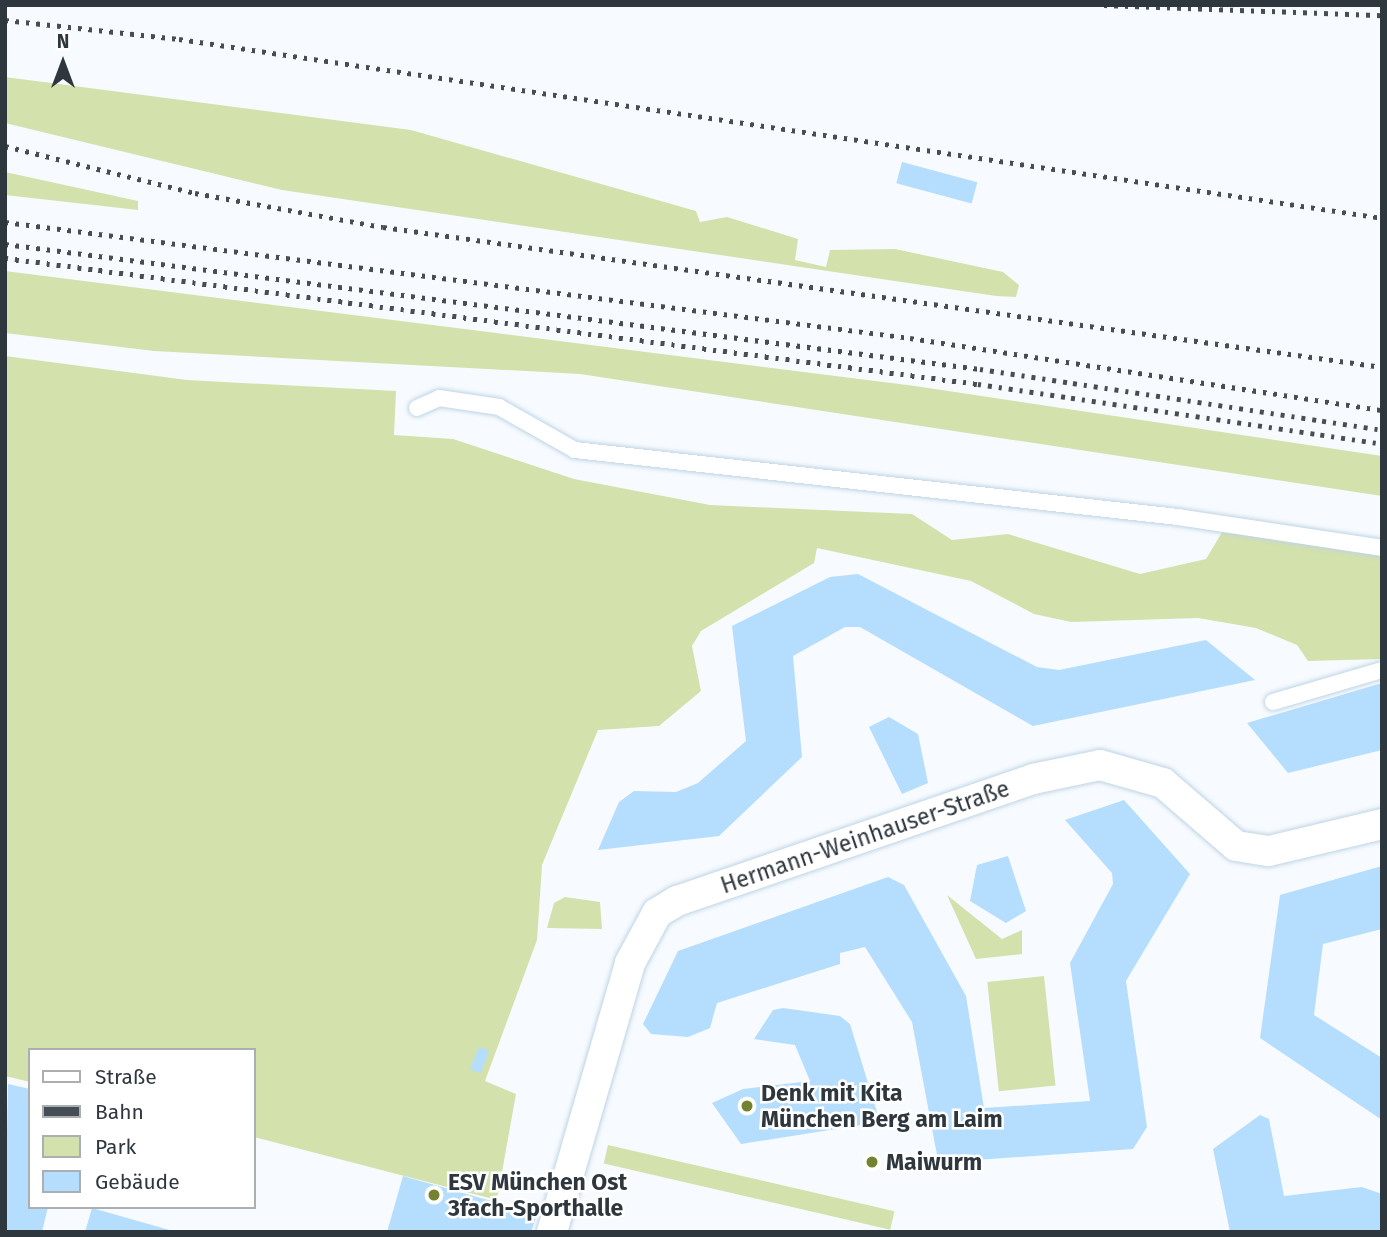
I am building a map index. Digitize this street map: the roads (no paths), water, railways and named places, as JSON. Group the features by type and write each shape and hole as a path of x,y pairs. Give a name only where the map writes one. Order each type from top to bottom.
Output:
{"street":[{"name":"Hermann-Weinhauser-Straße","path":"552,1232 630,963 657,913 677,901 1033,779 1100,765 1163,783 1236,846 1269,851 1382,824"}],"lane":[{"path":"417,408 439,398 499,407 575,450 1178,517 1382,548"},
{"path":"1273,702 1382,670"}],"railway":[{"path":"1104,5 1382,15"},
{"path":"5,20 179,39 1382,218"},
{"path":"5,146 195,193 383,227 1382,367"},
{"path":"5,222 910,338 1382,410"},
{"path":"5,244 980,369 1382,430"},
{"path":"5,258 978,384 1382,444"}],"place":[{"name":"Denk mit Kita München Berg am Laim","path":"747,1106"},
{"name":"Maiwurm","path":"872,1162"},
{"name":"ESV München Ost 3fach-Sporthalle","path":"434,1195"}]}
